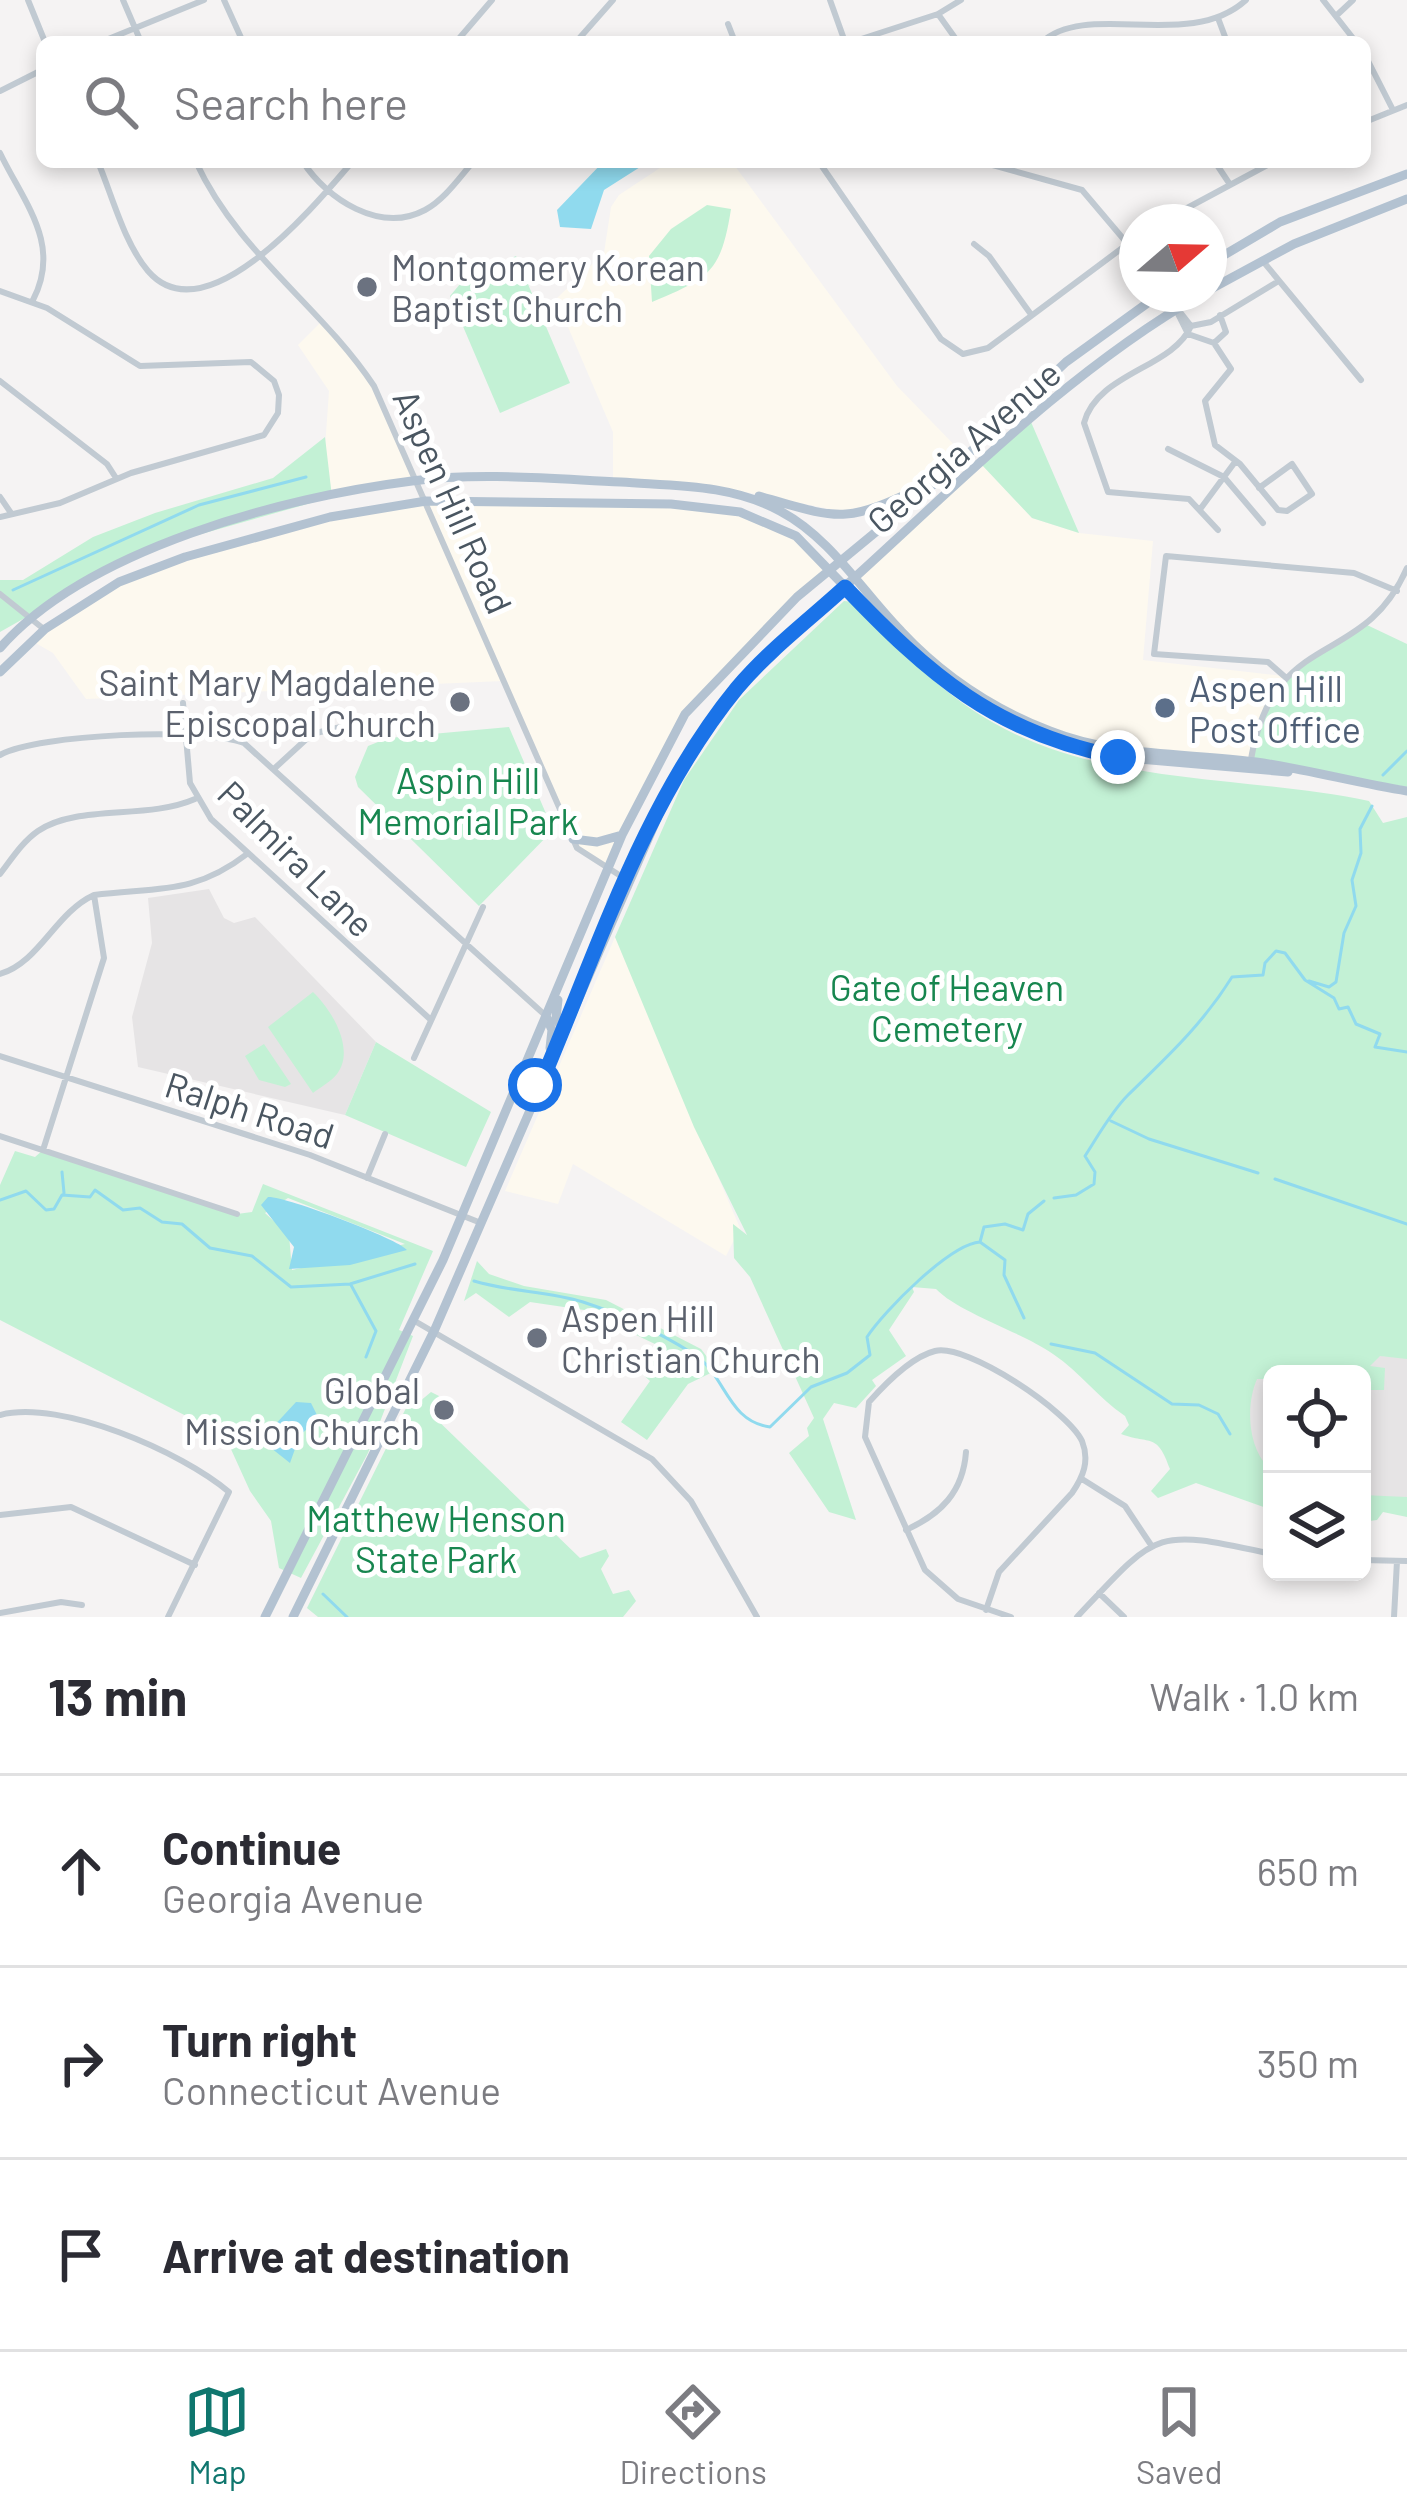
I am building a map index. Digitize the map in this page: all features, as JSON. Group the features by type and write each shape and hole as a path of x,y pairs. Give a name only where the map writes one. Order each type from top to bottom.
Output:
{"main road":[{"path":"1227,254 1294,216 1407,174"},
{"name":"Georgia Avenue","path":"1227,280 1262,260 1407,199"},
{"name":"Georgia Avenue","path":"265,1617 413,1320 622,835 686,714 755,636 830,569 940,479 1066,362 1137,312"},
{"name":"Georgia Avenue","path":"293,1617 435,1329 672,784 737,688 1087,374 1172,312"},
{"path":"0,648 30,617 106,567 180,537 417,480 580,480 730,490 840,518 875,510 940,479"},
{"path":"730,490 804,525 950,676 1016,716 1101,745 1407,791"},
{"path":"0,672 45,630 100,592 146,570 330,517 426,501 588,500 731,510 779,526 830,569 922,665 1002,720 1056,742 1116,757 1250,765"},
{"path":"573,839 597,842 622,835"},
{"path":"563,1030 555,1011 566,967"},
{"path":"537,1092 553,1036 546,1016"}],"street":[{"path":"28,0 43,36"},
{"path":"123,0 139,36"},
{"path":"115,36 204,0"},
{"path":"224,0 240,36"},
{"path":"461,36 492,0"},
{"path":"599,0 606,8"},
{"path":"581,36 614,0"},
{"path":"830,0 845,36"},
{"path":"867,36 938,14 962,0"},
{"path":"1087,12 1217,18 1246,0"},
{"path":"1323,0 1352,36"},
{"path":"1337,15 1353,0"},
{"path":"938,14 954,36"},
{"path":"1049,36 1071,16"},
{"path":"1217,18 1224,36"},
{"path":"728,24 733,36"},
{"path":"1371,67 1393,110"},
{"path":"0,91 36,73"},
{"path":"1371,119 1407,105"},
{"path":"0,153 45,244 44,272 33,300"},
{"path":"101,168 142,262 163,283 203,288 257,257 347,168"},
{"name":"Aspen Hill Road","path":"199,168 212,196 257,257 356,358 417,480 573,839 586,858 627,880"},
{"path":"308,168 327,192 373,214 406,216 439,200 467,168"},
{"path":"823,168 953,350 974,354 988,349 1119,249"},
{"path":"1003,168 1082,190 1119,232"},
{"path":"1219,168 1229,183"},
{"path":"1192,204 1261,168"},
{"path":"0,188 14,181"},
{"path":"974,244 989,256 1030,314"},
{"path":"1262,260 1361,380"},
{"path":"1218,530 1189,499 1108,492 1084,423 1115,386 1189,330 1277,282"},
{"path":"0,291 33,300 140,366 163,369 243,360 264,369 274,381 279,408 269,430 251,443 116,478 60,503 0,517"},
{"path":"1179,312 1189,330 1212,342"},
{"path":"1212,342 1226,332 1220,315"},
{"path":"1211,322 1212,342 1232,374 1206,396 1215,445 1236,461 1259,488 1281,512 1312,494 1292,464 1259,488"},
{"path":"0,381 107,464 116,478"},
{"path":"1168,449 1224,477 1263,523"},
{"path":"1201,508 1236,461"},
{"path":"0,496 11,513"},
{"path":"1285,676 1268,662 1154,654 1166,556 1354,573 1397,591"},
{"path":"1250,765 1258,720 1285,676 1371,622 1397,591 1407,568"},
{"path":"0,594 45,630"},
{"name":"Palmira Lane","path":"183,703 195,799 247,854 431,1020"},
{"path":"276,767 312,734 357,723"},
{"path":"0,755 27,745 185,734 244,742 546,1016"},
{"path":"0,874 44,827 64,820 158,813 195,799"},
{"path":"0,974 22,964 66,910 94,895 193,886 218,876 247,854"},
{"path":"43,1150 104,958 94,895"},
{"path":"414,1058 483,907"},
{"name":"Ralph Road","path":"0,1056 368,1178 481,1223"},
{"path":"368,1178 385,1134"},
{"path":"0,1136 237,1214"},
{"path":"413,1320 652,1459 691,1501 757,1617"},
{"path":"986,1610 999,1572 1082,1479 1082,1442 1034,1396 971,1358 955,1351 934,1352 880,1389 863,1421 906,1529 937,1583 958,1599 986,1610 1011,1617"},
{"path":"0,1415 33,1410 76,1415 229,1492 168,1617"},
{"path":"906,1529 942,1509 965,1469 966,1452"},
{"path":"1082,1479 1125,1506 1151,1545"},
{"path":"0,1515 71,1507 195,1565"},
{"path":"1077,1617 1151,1545 1189,1536 1263,1552"},
{"path":"1371,1560 1407,1562"},
{"path":"1394,1617 1397,1561"},
{"path":"1099,1593 1124,1617"},
{"path":"0,1613 61,1602 82,1605"}],"shaded area":[{"path":"660,168 736,168 897,386 965,456 940,479 860,515 745,492 613,482 613,432 556,299 604,253 611,207 619,195"},
{"path":"322,321 374,386 417,480 332,497 325,448 329,391 298,345"},
{"path":"982,465 1032,518 1079,533 1153,541 1143,660 1284,676 1258,720 1250,761 1161,754 1050,731 950,677 854,579"},
{"path":"426,501 731,510 779,526 830,569 685,714 607,870 577,848 503,681 86,699 53,653 32,641 119,582 330,517"},
{"path":"209,889 224,918 234,923 255,917 376,1042 345,1115 138,1067 132,1017 152,943 148,898"},
{"path":"615,937 740,1228 726,1256 573,1164 558,1204 505,1191"},
{"path":"1356,1355 1407,1357 1407,1513 1371,1511 1371,1365 1348,1365"},
{"path":"1255,1374 1263,1374 1263,1484 1229,1459"}],"green space":[{"path":"707,205 731,209 717,260 699,279 652,302 649,256 671,229"},
{"path":"516,256 570,383 500,413 450,296 465,278"},
{"path":"1031,422 1079,533 1032,518 982,465"},
{"path":"325,437 332,497 145,550 0,632 0,580 23,580 93,537 155,513 273,478"},
{"name":"Gate of Heaven Cemetery","path":"844,601 853,602 954,696 1035,743 1127,768 1369,801 1383,823 1407,817 1407,1359 1380,1356 1371,1365 1263,1365 1263,1379 1257,1379 1251,1402 1251,1428 1263,1460 1263,1507 1196,1483 1158,1498 1151,1491 1170,1469 1157,1445 1121,1434 1129,1425 1125,1416 1053,1354 936,1289 912,1287 914,1292 889,1330 906,1356 872,1380 876,1386 856,1408 834,1403 823,1419 856,1520 829,1512 789,1453 809,1436 807,1428 814,1418 750,1277 734,1258 733,1224 747,1235 694,1127 615,937 684,780 739,700"},
{"path":"1367,625 1407,644 1407,787 1250,761 1263,710 1274,692 1322,650"},
{"name":"Aspin Hill Memorial Park","path":"509,727 553,830 479,906 358,787 355,777 368,746 388,738"},
{"path":"313,992 334,1019 344,1053 337,1074 313,1093 268,1027"},
{"path":"376,1042 491,1112 466,1167 345,1115"},
{"path":"264,1044 291,1084 285,1087 259,1080 245,1056"},
{"name":"Matthew Henson State Park","path":"43,1150 237,1214 252,1212 263,1184 433,1251 399,1330 413,1336 368,1453 301,1578 279,1568 271,1521 250,1491 225,1436 0,1320 0,1185 15,1151 35,1157","holes":["288,1198 405,1244 292,1270 289,1235 265,1213"]},
{"path":"477,1261 489,1274 524,1286 606,1300 701,1349 717,1370 688,1384 647,1440 621,1422 650,1381 622,1356 649,1352 657,1345 584,1310 530,1302 509,1317 476,1293 464,1301"},
{"name":"Gate of Heaven Cemetery","path":"1371,1366 1385,1368 1384,1390 1371,1390"},
{"name":"Matthew Henson State Park","path":"431,1392 439,1396 430,1413 580,1558 606,1549 609,1556 601,1569 613,1594 629,1590 636,1601 623,1617 318,1617 307,1608 407,1406 414,1397 419,1402"},
{"path":"1371,1495 1407,1497 1407,1517 1383,1512 1371,1521"}],"water":[{"path":"597,168 639,168 604,190 591,229 560,227 557,210"},
{"path":"268,1197 341,1219 407,1250 350,1265 289,1269 294,1247 261,1205"},
{"path":"296,1402 311,1403 319,1419 300,1435 290,1463 271,1448 271,1429"}],"waterway":[{"path":"13,590 199,505 306,477"},
{"path":"1383,775 1407,751"},
{"path":"1309,981 1329,987 1336,982 1344,933 1356,906 1352,880 1361,853 1360,829 1372,806"},
{"path":"1054,1198 1076,1195 1094,1184 1095,1172 1085,1156 1116,1109 1196,1025 1232,977 1263,975 1265,963 1276,951 1285,953 1305,980 1334,998 1339,1009 1348,1007 1356,1024 1380,1034 1375,1047 1407,1052"},
{"path":"1111,1121 1149,1139 1258,1173"},
{"path":"62,1172 64,1193"},
{"path":"1275,1179 1407,1224"},
{"path":"0,1200 26,1191 46,1210 54,1209 62,1195 90,1197 95,1190 123,1210 140,1208 162,1222 182,1224 210,1248 252,1256 291,1287 350,1284 415,1264"},
{"path":"474,1281 583,1302 653,1331 703,1362 744,1416 770,1427 811,1387 847,1373 870,1355 867,1337 936,1266 980,1242 984,1227 1005,1224 1023,1230 1028,1214 1044,1201"},
{"path":"980,1242 1005,1260 1004,1275 1024,1318"},
{"path":"351,1285 376,1331 366,1357"},
{"path":"1051,1344 1095,1353 1172,1404 1199,1405 1218,1414 1230,1434"},
{"path":"323,1594 347,1617"}],"place":[{"name":"Montgomery Korean Baptist Church","path":"367,287"},
{"name":"Saint Mary Magdalene Episcopal Church","path":"460,702"},
{"name":"Aspen Hill Post Office","path":"1165,708"},
{"name":"Aspen Hill Christian Church","path":"537,1338"},
{"name":"Global Mission Church","path":"444,1410"}],"route":[{"path":"535,1085 537,1092 627,880 691,752 760,663 845,587 913,657 975,705 1056,742 1118,757"}]}
